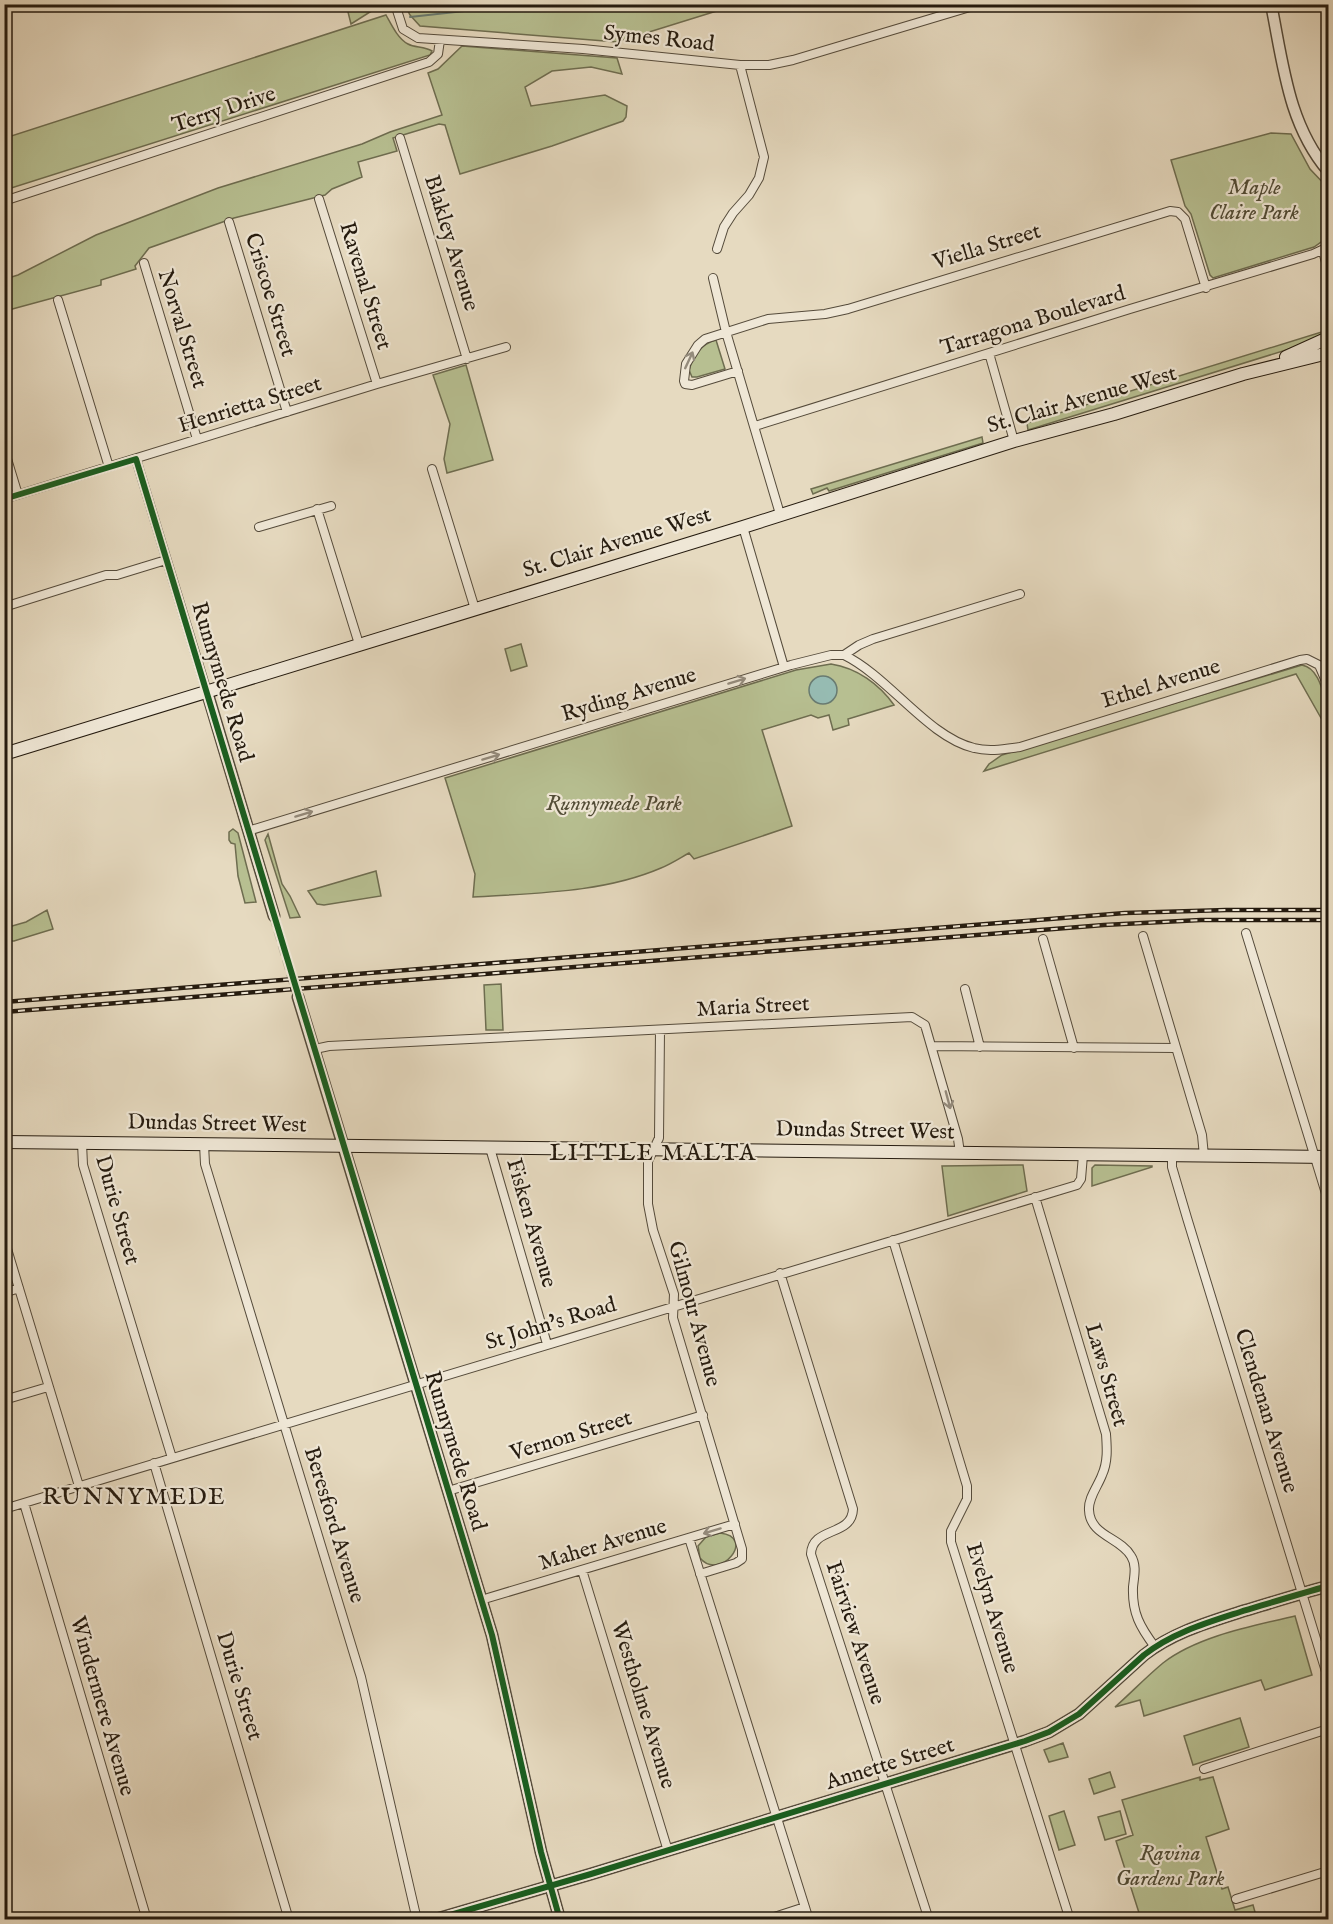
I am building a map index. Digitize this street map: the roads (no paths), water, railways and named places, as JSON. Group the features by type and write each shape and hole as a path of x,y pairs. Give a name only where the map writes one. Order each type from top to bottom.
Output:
{"main road":[{"name":"St. Clair Avenue West","path":"1243,375 1329,338"},
{"name":"St. Clair Avenue West","path":"4,754 743,527 1014,441 1243,375 1329,353"},
{"name":"Dundas Street West","path":"4,1142 1329,1157"}],"street":[{"name":"Symes Road","path":"395,4 403,29 418,38 583,49 741,65 764,157 759,178 724,227 717,249"},
{"path":"741,65 769,65 793,60 980,4"},
{"path":"1271,4 1289,95 1298,123 1319,160 1329,171"},
{"name":"Terry Drive","path":"4,201 429,62 438,54 440,40"},
{"name":"Blakley Avenue","path":"400,138 467,359"},
{"name":"Ravenal Street","path":"319,199 377,384"},
{"name":"Viella Street","path":"738,371 692,385 684,381 686,364 698,345 705,339 768,319 825,314 848,309 1170,211 1178,212 1185,219 1206,288"},
{"name":"Criscoe Street","path":"230,222 287,412"},
{"path":"1326,249 1329,270"},
{"name":"Tarragona Boulevard","path":"754,426 1326,249"},
{"name":"Norval Street","path":"144,263 198,439"},
{"path":"713,278 726,332 780,514"},
{"path":"58,300 109,467"},
{"name":"Henrietta Street","path":"4,500 377,384 506,347"},
{"path":"989,353 1014,441"},
{"path":"4,449 18,495"},
{"name":"Runnymede Road","path":"136,459 274,916"},
{"path":"432,470 475,609"},
{"path":"259,527 331,506"},
{"path":"317,509 359,644"},
{"path":"743,527 784,667"},
{"path":"4,607 106,575 117,575 166,560"},
{"name":"Ryding Avenue","path":"248,831 784,667 831,655 844,655 873,639 1020,594"},
{"name":"Ethel Avenue","path":"844,655 870,670 942,733 957,742 991,750 1020,747 1300,660 1307,659 1319,665 1329,686"},
{"path":"1246,933 1329,1200"},
{"path":"1143,936 1202,1135 1204,1156"},
{"path":"1043,939 1074,1048"},
{"path":"966,988 980,1047"},
{"name":"Runnymede Road","path":"298,997 481,1600 501,1672 550,1886 560,1920"},
{"name":"Maria Street","path":"315,1049 329,1046 912,1017 926,1025 960,1153"},
{"name":"Gilmour Avenue","path":"660,1030 659,1138 648,1161 648,1204 653,1230 674,1294 673,1318 742,1548 741,1561 700,1574"},
{"path":"933,1046 1176,1048"},
{"name":"Durie Street","path":"82,1143 83,1165 172,1458"},
{"name":"Beresford Avenue","path":"204,1144 205,1164 361,1677 417,1920"},
{"name":"Fisken Avenue","path":"490,1148 547,1344"},
{"name":"St John's Road","path":"4,1509 1077,1185 1082,1179 1083,1155"},
{"name":"Clendenan Avenue","path":"1172,1155 1172,1167 1329,1678"},
{"name":"Laws Street","path":"1035,1197 1106,1434 1106,1465 1090,1501 1090,1516 1098,1529 1128,1551 1133,1558 1135,1568 1133,1593 1138,1622 1155,1647"},
{"path":"4,1239 79,1486"},
{"name":"Evelyn Avenue","path":"893,1240 967,1486 967,1499 951,1531 951,1542 1070,1920"},
{"name":"Fairview Avenue","path":"780,1274 853,1509 852,1518 847,1524 815,1540 811,1554 929,1920"},
{"path":"4,1293 19,1288"},
{"path":"4,1400 48,1387"},
{"name":"Vernon Street","path":"448,1491 703,1415"},
{"name":"Durie Street","path":"154,1463 290,1920"},
{"name":"Windermere Avenue","path":"24,1503 147,1920"},
{"name":"Maher Avenue","path":"481,1600 735,1524"},
{"path":"689,1538 809,1920"},
{"name":"Westholme Avenue","path":"582,1570 668,1851"},
{"name":"Annette Street","path":"433,1920 668,1851 1049,1732 1079,1714 1155,1647 1199,1625 1329,1586"},
{"path":"1204,1769 1329,1729"},
{"path":"1236,1899 1329,1871"},
{"path":"765,1920 805,1907"}],"water":[{"path":"823,676 833,680 837,690 833,700 823,704 813,700 809,690 813,680"}],"waterway":[{"path":"410,17 527,4"}],"tunnel":[{"path":"274,916 298,997"}],"railway":[{"path":"4,1002 1125,913 1328,910"},
{"path":"4,1012 1104,925 1201,920 1328,920"}],"district":[{"name":"LITTLE MALTA","path":"653,1153"},
{"name":"RUNNYMEDE","path":"134,1497"}],"park label":[{"name":"Maple Claire Park","path":"1254,200"},
{"name":"Runnymede Park","path":"614,804"},
{"name":"Ravina Gardens Park","path":"1170,1866"}]}
